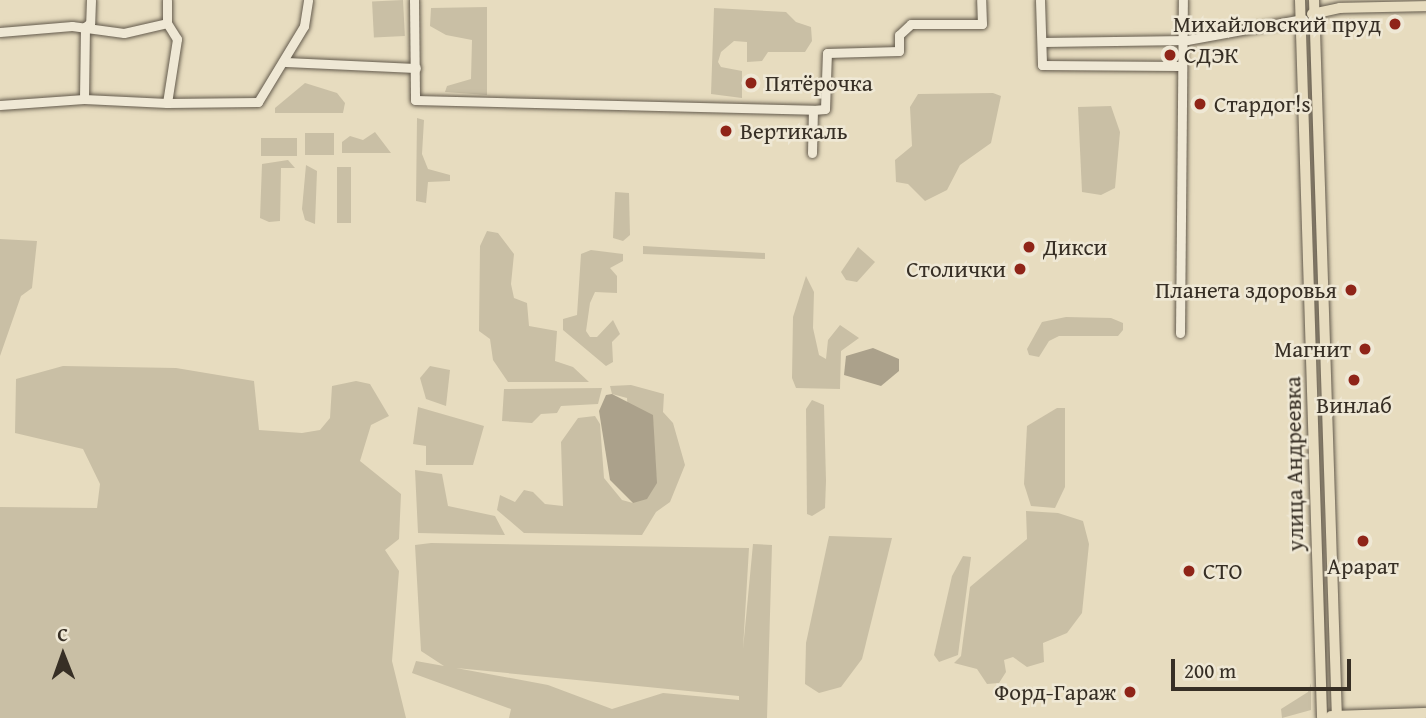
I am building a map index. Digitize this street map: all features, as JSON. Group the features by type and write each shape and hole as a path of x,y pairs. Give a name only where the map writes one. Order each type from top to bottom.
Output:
{"main road":[{"name":"улица Андреевка","path":"1300,0 1303,19 1320,718"},
{"name":"улица Андреевка","path":"1314,0 1317,14 1336,717"},
{"path":"1303,19 1317,14 1426,6"},
{"path":"1317,14 1426,12"},
{"path":"1312,353 1325,352"},
{"path":"1313,405 1326,404"},
{"path":"1320,718 1426,713"}],"street":[{"path":"85,27 90,23 91,0"},
{"path":"167,0 167,23 177,39 167,103"},
{"path":"0,105 84,99 258,103 285,62 304,26 308,0"},
{"path":"414,0 415,100 813,110 825,109 827,53 899,51 899,35 911,24 982,23 981,0"},
{"path":"1040,0 1042,65 1180,66"},
{"path":"1180,333 1182,0"},
{"path":"1042,41 1181,40 1303,19"},
{"path":"0,32 85,27 124,33 167,23"},
{"path":"84,99 85,27"},
{"path":"285,62 415,68"},
{"path":"812,153 813,110"}],"shaded area":[{"path":"403,0 405,36 374,38 372,2"},
{"path":"487,7 487,95 445,92 447,86 471,79 472,40 446,35 430,26 431,8"},
{"path":"714,8 786,12 796,22 811,27 812,41 805,52 768,52 762,61 747,62 747,42 734,41 721,52 718,62 721,67 742,71 742,98 711,94"},
{"path":"1311,26 1320,346 1316,347 1308,27"},
{"path":"305,83 337,93 345,103 343,113 275,113 275,108"},
{"path":"993,93 1001,96 991,143 960,165 947,190 925,201 908,184 896,182 895,160 912,146 910,107 918,94"},
{"path":"1111,106 1120,132 1115,188 1101,195 1082,192 1078,107"},
{"path":"417,118 424,120 422,154 428,169 450,175 450,181 428,182 426,203 416,201"},
{"path":"375,132 391,153 342,153 342,142 350,136 363,140"},
{"path":"305,133 334,133 334,155 305,155"},
{"path":"261,138 297,138 297,156 261,156"},
{"path":"288,160 295,168 281,168 280,221 269,222 260,218 262,164"},
{"path":"306,165 317,171 315,224 305,220 302,209"},
{"path":"337,167 351,167 351,223 337,223"},
{"path":"615,192 629,193 630,235 623,241 613,238"},
{"path":"487,231 498,233 514,254 511,284 514,298 527,303 529,326 557,331 555,361 573,367 589,382 508,382 493,360 490,339 479,331 480,246"},
{"path":"0,239 37,241 32,288 21,296 0,356"},
{"path":"643,246 765,253 765,259 643,254"},
{"path":"858,247 875,262 857,282 846,280 841,272"},
{"path":"591,250 623,254 623,261 610,268 617,276 617,293 595,292 590,303 586,331 590,337 597,337 613,320 620,334 612,342 613,362 606,366 563,330 563,319 577,315 581,254"},
{"path":"806,276 814,292 813,328 819,355 826,359 828,340 840,325 859,338 841,351 840,389 796,388 792,378 793,317"},
{"path":"1066,317 1111,318 1123,323 1123,330 1118,336 1059,336 1049,341 1039,357 1029,355 1027,349 1042,322"},
{"path":"873,348 899,359 899,371 881,386 844,375 846,356"},
{"path":"63,366 176,368 254,381 259,430 302,433 320,430 330,418 332,386 356,381 370,384 389,416 371,425 360,461 401,494 399,539 385,550 399,571 392,661 406,718 0,718 0,507 97,508 100,484 83,449 15,433 16,379"},
{"path":"430,366 450,370 446,406 426,399 420,378"},
{"path":"631,385 664,394 663,412 673,423 685,465 670,502 656,512 642,535 524,533 497,510 500,495 515,502 524,490 533,492 545,504 563,506 561,442 578,418 595,416 600,424 604,478 622,500 633,503 627,398 612,394 610,386"},
{"path":"602,388 598,404 561,406 557,413 541,414 532,423 502,421 504,389"},
{"path":"612,394 653,415 657,483 647,499 633,503 610,480 599,411 606,395"},
{"path":"812,400 824,405 826,481 825,508 812,516 807,514 806,409"},
{"path":"418,407 484,426 473,465 426,465 426,446 413,444"},
{"path":"1057,408 1065,408 1065,487 1055,508 1031,506 1024,484 1027,426"},
{"path":"1318,410 1322,410 1326,708"},
{"path":"415,470 442,474 448,506 495,516 505,535 418,533"},
{"path":"1026,511 1058,513 1083,521 1089,544 1082,613 1067,633 1043,643 1044,662 1027,667 1013,657 1004,660 1006,672 999,683 987,684 977,669 954,663 961,656 970,587 1027,539"},
{"path":"829,536 892,538 862,659 841,687 819,693 805,684 806,643"},
{"path":"431,543 749,548 743,649 753,544 772,545 767,718 509,718 511,709 412,673 416,661 444,666 421,651 415,545","holes":["456,668 739,696 739,700 663,693 612,709 548,685"]},
{"path":"963,556 971,557 958,655 939,662 934,655 952,576"},
{"path":"1311,683 1311,710 1282,718 1281,709 1308,692"}],"place":[{"name":"Михайловский пруд","path":"1395,24"},
{"name":"СДЭК","path":"1170,55"},
{"name":"Пятёрочка","path":"751,83"},
{"name":"Стардог!s","path":"1200,104"},
{"name":"Вертикаль","path":"726,131"},
{"name":"Дикси","path":"1029,247"},
{"name":"Столички","path":"1020,269"},
{"name":"Планета здоровья","path":"1351,290"},
{"name":"Магнит","path":"1365,349"},
{"name":"Винлаб","path":"1354,380"},
{"name":"Арарат","path":"1363,541"},
{"name":"СТО","path":"1189,571"},
{"name":"Форд-Гараж","path":"1130,692"}]}
